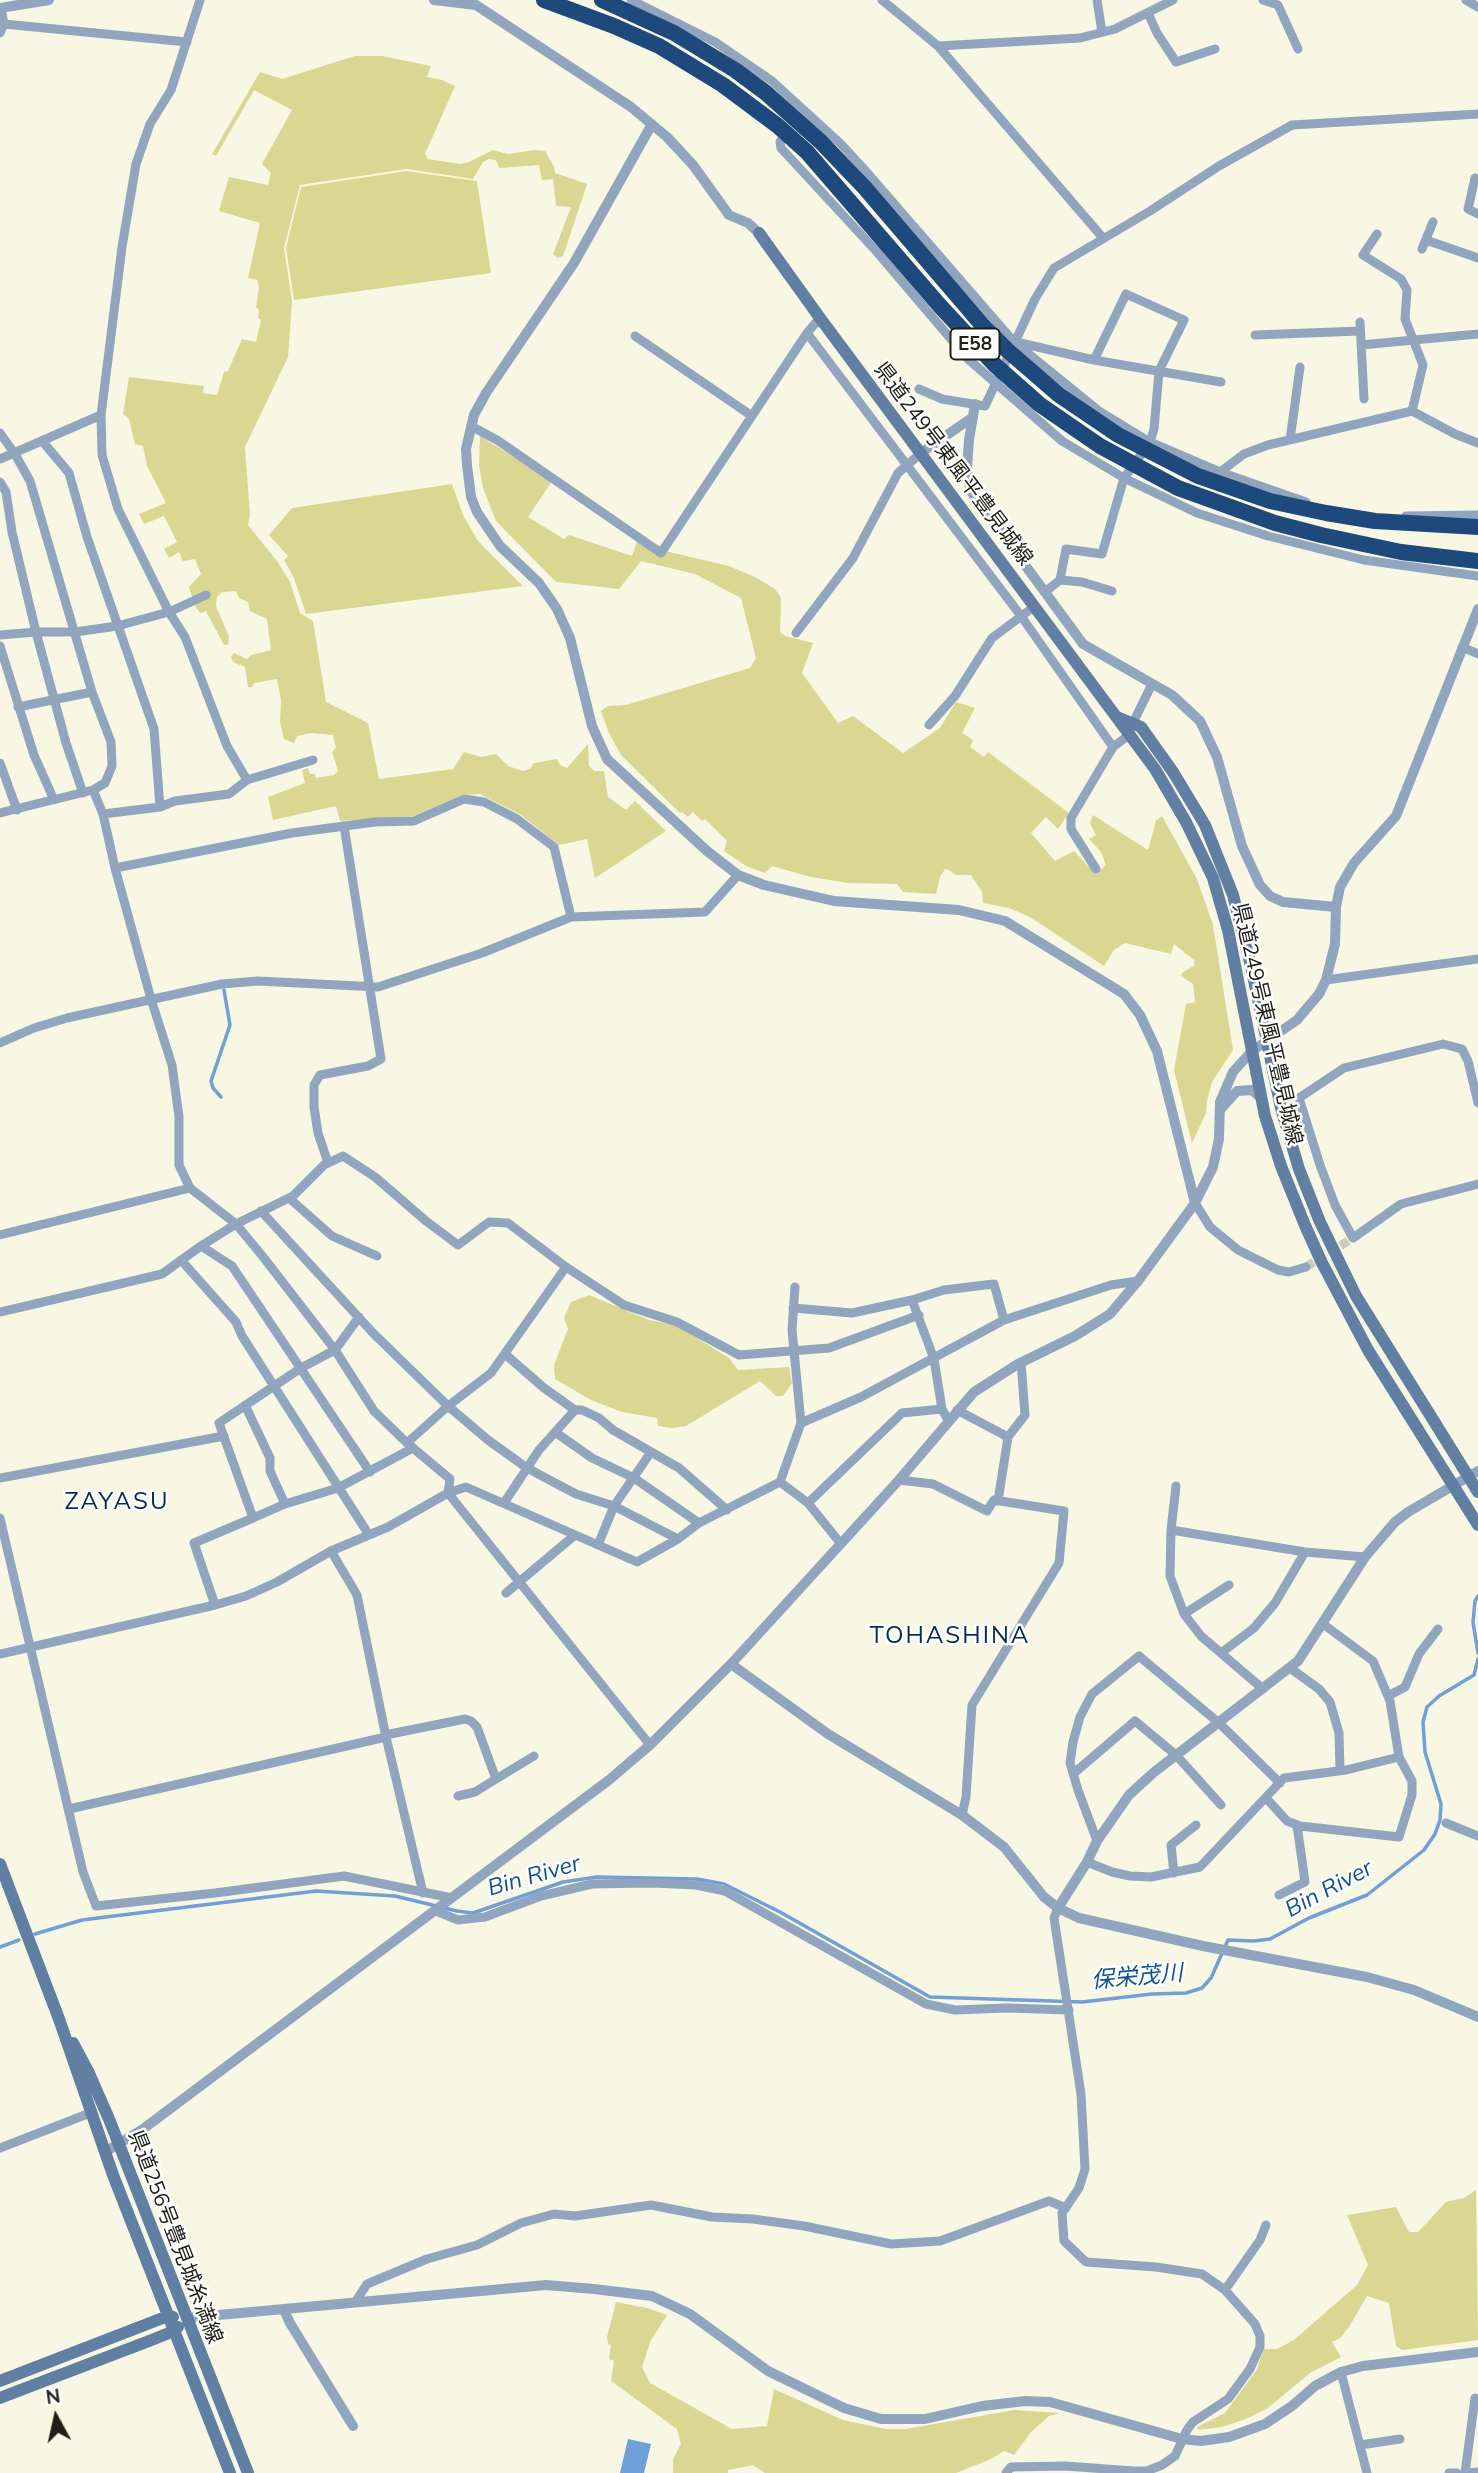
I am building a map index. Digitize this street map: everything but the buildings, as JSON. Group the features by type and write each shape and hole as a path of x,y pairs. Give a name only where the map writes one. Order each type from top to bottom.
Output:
{"highway":[{"name":"E58","path":"544,0 614,26 659,47 723,85 778,126 807,152 940,306 995,365 1039,404 1100,446 1178,488 1276,523 1401,552 1478,561"},
{"name":"E58","path":"601,0 674,33 766,93 821,142 856,179 968,310 1007,350 1059,395 1118,435 1198,476 1270,501 1375,521 1478,527"}],"main road":[{"name":"県道249号東風平豊見城線","path":"760,233 1116,717 1131,729 1173,799 1213,878 1228,930 1261,1098 1281,1166 1321,1261 1368,1350 1478,1525"},
{"name":"県道249号東風平豊見城線","path":"1131,729 1141,727 1173,772 1205,825 1233,895 1280,1108 1309,1195 1332,1249 1387,1350 1473,1473 1478,1492"},
{"name":"県道256号豊見城糸満線","path":"0,1864 4,1887 59,2019 90,2113 230,2473"},
{"name":"県道256号豊見城糸満線","path":"59,2019 88,2071 248,2473"},
{"path":"0,2381 168,2316 186,2318"},
{"path":"0,2398 174,2331 186,2318"}],"street":[{"path":"49,0 1,8 2,28 187,42"},
{"path":"200,0 171,90 150,124 138,153 122,247 101,415 102,455 118,509 185,636 227,746 247,780"},
{"path":"434,0 478,2 631,107 652,124 693,166 729,215 748,223 760,233"},
{"path":"631,0 715,42 772,81 863,168 1014,342 1099,411 1150,442 1220,472 1320,507 1353,514 1478,515"},
{"path":"881,0 938,46 1103,238"},
{"path":"1097,0 1102,32"},
{"path":"1263,0 1278,5 1297,49"},
{"path":"1466,0 1478,7"},
{"path":"938,46 1080,37 1115,29 1167,1"},
{"path":"1148,13 1157,33 1176,62 1215,49"},
{"path":"805,110 780,142 781,148 877,251 968,359 1062,441 1124,478 1197,513 1268,536 1364,560 1478,576"},
{"path":"919,389 942,399 985,406 1035,299 1054,268 1219,166 1292,125 1478,114"},
{"path":"652,124 574,263 486,394 474,415 466,449 471,497 477,512 500,545 539,583 557,609 570,638 592,726 607,759 707,851 738,875 764,885 834,901 959,910 1005,921 1124,994 1140,1015 1157,1051 1183,1165 1195,1203 1210,1227 1238,1250 1278,1270 1289,1272 1306,1267"},
{"path":"1475,178 1468,209 1478,214"},
{"path":"1433,222 1424,245 1478,258"},
{"path":"1377,234 1363,256 1401,279 1407,290 1405,319 1423,365 1412,411"},
{"path":"1045,592 1060,580 1066,549 1102,554 1124,478 1150,442 1154,429 1159,371 1184,320 1126,294 1094,360"},
{"path":"471,426 497,440 662,553 807,333 820,318"},
{"path":"1255,335 1360,326 1364,398"},
{"path":"807,333 1021,616 1113,747"},
{"path":"1361,345 1478,334"},
{"path":"635,336 752,416"},
{"path":"1014,342 1094,360 1221,382"},
{"path":"1290,439 1300,368"},
{"path":"975,404 968,468 970,490 1083,644 1172,695 1200,721 1217,757 1242,846 1260,885 1270,896 1283,902 1336,907"},
{"path":"1220,472 1244,454 1290,439 1412,411 1455,435 1478,443"},
{"path":"0,459 101,415"},
{"path":"796,634 853,558 898,473 920,453 973,417"},
{"path":"0,433 30,481 92,692 111,742 112,766 105,783 88,792 0,813"},
{"path":"43,442 69,473 87,537 154,729 160,807"},
{"path":"0,482 6,492 12,532 54,699 88,792 103,814 151,999 172,1065 179,1117 179,1165 190,1188 236,1224 335,1350 374,1411 450,1479 448,1493 650,1745"},
{"path":"1060,580 1082,582 1112,591"},
{"path":"0,635 75,632 117,626 170,612 206,596"},
{"path":"929,725 954,696 992,638 1035,606"},
{"path":"105,2152 143,2129 609,1780 650,1745 732,1664 899,1480 974,1392 1021,1362 1075,1336 1110,1314 1195,1203 1217,1153 1218,1112 1228,1080 1252,1051 1289,1027 1306,1012 1326,980 1335,944 1336,907 1340,887 1354,863 1395,816 1478,609"},
{"path":"0,646 34,755 54,800"},
{"path":"1462,647 1478,654"},
{"path":"1096,869 1071,829 1071,818 1113,747 1131,729 1152,684"},
{"path":"19,707 92,692"},
{"path":"103,814 160,807 229,793 247,780 313,760"},
{"path":"0,763 17,810"},
{"path":"115,868 292,833 375,822 414,821 464,799 484,802 517,819 554,847 571,917"},
{"path":"328,1163 318,1133 314,1085 320,1075 368,1066 381,1059 344,826"},
{"path":"0,1043 45,1024 222,984 258,981 377,987 482,953 571,917 705,912 738,875"},
{"path":"1326,980 1478,958"},
{"path":"1478,1103 1468,1061 1462,1049 1443,1044 1344,1068 1298,1098 1335,1205 1353,1238 1401,1204 1478,1184"},
{"path":"1218,1112 1237,1091 1252,1090 1261,1098"},
{"path":"0,1312 162,1274 236,1224 289,1198 328,1163 344,1156 458,1245 489,1222 508,1223 566,1267 624,1305 677,1322 739,1355 829,1348 919,1315"},
{"path":"0,1235 190,1188"},
{"path":"289,1198 332,1236 377,1256"},
{"path":"261,1211 359,1318 448,1406 488,1440 527,1468 576,1494 614,1506 678,1539"},
{"path":"201,1246 232,1265 370,1472"},
{"path":"181,1259 236,1322 273,1386 369,1535"},
{"path":"215,1605 194,1543 285,1504 338,1488 370,1472 410,1446 448,1406 491,1373 566,1267"},
{"path":"801,1423 861,1397 1004,1320 1111,1285 1138,1280"},
{"path":"793,1308 852,1313 944,1290 994,1284 1004,1320"},
{"path":"0,1654 246,1596 277,1582 331,1551 388,1527 448,1493 466,1487 636,1562 678,1539 699,1523 780,1482 801,1423 794,1351 795,1287"},
{"path":"912,1300 934,1359 942,1409 948,1420"},
{"path":"253,1518 219,1423 301,1368 335,1350 359,1318"},
{"path":"505,1354 544,1388 575,1410 582,1410 599,1418 613,1430 679,1468 727,1510"},
{"path":"998,1501 1008,1437 1025,1415 1021,1362"},
{"path":"245,1405 270,1458 270,1471 285,1504"},
{"path":"808,1503 902,1413 942,1409"},
{"path":"504,1503 527,1468 575,1410"},
{"path":"957,1410 1008,1437"},
{"path":"555,1432 592,1458 634,1478 699,1523"},
{"path":"0,1478 224,1437"},
{"path":"598,1545 614,1506 651,1452"},
{"path":"1006,2473 1011,2467 1065,2466 1147,2472 1162,2465 1175,2456 1193,2422 1228,2399 1250,2369 1259,2347 1260,2336 1255,2324 1225,2290 1202,2274 1156,2267 1086,2262 1065,2241 1062,2213 1079,2188 1085,2168 1081,2094 1055,1918 1058,1908 1087,1862 1097,1840 1129,1795 1176,1755 1298,1661 1365,1557 1395,1522 1473,1473"},
{"path":"899,1480 933,1485 987,1511 994,1500 1063,1511 1059,1563 972,1705 966,1797 962,1815"},
{"path":"780,1482 808,1503 841,1544"},
{"path":"1176,1486 1170,1576 1184,1614 1201,1636 1263,1689"},
{"path":"0,1518 83,1872 96,1906 344,1876 423,1893 443,1905 458,1920 485,1917 541,1896 592,1884 696,1885 725,1891 926,2004 955,2010 1068,2009"},
{"path":"1171,1530 1305,1552 1365,1557"},
{"path":"506,1593 575,1535"},
{"path":"331,1551 358,1595 385,1736 423,1893"},
{"path":"1221,1653 1254,1628 1275,1603 1305,1552"},
{"path":"1184,1614 1229,1585"},
{"path":"1266,1798 1287,1821 1297,1825 1399,1837 1412,1795 1412,1781 1399,1757 1388,1696 1373,1661 1323,1624"},
{"path":"1388,1696 1405,1687 1419,1654 1438,1629"},
{"path":"1097,1840 1070,1763 1073,1742 1080,1717 1092,1693 1139,1656 1219,1723 1280,1783"},
{"path":"732,1664 828,1734 962,1815 1004,1847 1044,1897 1058,1908 1079,1918 1213,1948 1367,1977 1414,1990 1478,2017"},
{"path":"1290,1668 1319,1689 1330,1702 1339,1733 1340,1771"},
{"path":"69,1809 465,1719 477,1727 496,1779"},
{"path":"1073,1774 1135,1721 1176,1755 1221,1805"},
{"path":"458,1796 475,1792 534,1756"},
{"path":"1087,1862 1129,1876 1151,1877 1200,1867 1284,1778 1340,1771 1399,1757"},
{"path":"1446,1823 1478,1836"},
{"path":"1174,1873 1171,1844 1196,1825"},
{"path":"1279,1895 1305,1882 1297,1825"},
{"path":"0,2148 90,2113"},
{"path":"356,2301 368,2284 427,2259 477,2245 521,2223 554,2214 575,2216 651,2205 712,2217 753,2218 804,2226 891,2244 940,2241 1049,2201 1066,2208"},
{"path":"1225,2290 1260,2240 1266,2225"},
{"path":"186,2318 546,2285 652,2296 690,2314 768,2371 844,2408 881,2419 925,2419 982,2406 1025,2401 1051,2402 1182,2439 1201,2441 1248,2432 1265,2424 1315,2386 1341,2372 1363,2366 1478,2352"},
{"path":"285,2310 290,2323 353,2426"},
{"path":"1341,2372 1367,2473"},
{"path":"1475,2398 1465,2473 1478,2472"},
{"path":"1360,2445 1400,2439"},
{"path":"1449,2473 1457,2473"}],"shaded area":[{"path":"355,56 382,56 431,66 427,77 455,86 425,154 428,159 460,164 493,150 508,154 545,151 555,173 587,184 563,256 558,258 553,254 571,207 556,206 553,179 542,180 539,165 499,168 496,160 489,159 483,162 473,179 407,169 300,185 284,248 292,301 288,357 245,447 250,515 248,525 290,582 300,613 313,621 326,702 368,723 379,779 453,769 464,752 481,757 496,754 508,766 523,771 530,769 534,763 557,759 560,765 567,768 588,744 589,766 594,771 604,771 608,797 626,810 635,801 666,831 595,878 587,839 559,845 521,815 480,794 462,795 414,816 340,821 336,806 273,820 268,797 305,783 302,770 308,768 310,774 315,774 316,778 334,775 338,771 332,752 336,748 333,735 311,733 297,736 294,743 284,739 277,679 254,683 252,687 248,687 245,667 233,662 231,657 234,653 247,659 251,655 271,650 267,619 250,611 248,602 239,598 236,591 222,592 217,597 216,606 229,637 228,645 224,645 206,611 200,613 195,606 189,587 201,574 195,559 183,561 179,552 169,558 164,549 177,542 164,516 144,524 139,514 166,503 147,466 143,446 135,444 129,419 123,414 129,377 204,386 203,393 217,395 224,372 228,371 242,339 256,342 261,320 256,307 259,287 257,280 248,278 260,223 219,211 229,177 268,185 271,173 262,164 292,110 254,90 216,156 212,154 260,72 282,79"},
{"path":"406,171 477,181 491,273 294,300 286,248 301,187"},
{"path":"480,436 552,481 528,517 564,539 569,535 632,556 638,539 665,551 729,566 775,589 781,598 780,632 785,636 813,643 802,673 838,723 853,716 903,753 940,728 956,702 975,708 962,733 973,740 970,747 984,757 988,752 1069,813 1058,829 1046,817 1031,833 1055,861 1074,851 1096,874 1106,865 1101,852 1089,839 1096,835 1090,823 1093,815 1148,850 1156,820 1162,816 1197,879 1213,925 1233,1050 1212,1082 1206,1113 1192,1143 1174,1070 1186,1004 1195,1002 1193,984 1181,976 1195,965 1194,960 1174,944 1171,954 1125,943 1114,950 1104,966 1030,917 1009,908 983,903 982,892 971,875 956,875 945,869 936,894 903,892 897,884 848,883 811,877 772,866 765,873 746,866 724,851 727,841 705,819 702,821 693,812 688,817 680,813 621,755 601,711 608,706 626,705 750,668 756,658 741,598 695,574 641,561 619,589 556,582 496,521 483,488 479,465"},
{"path":"452,484 463,515 478,541 523,586 306,614 294,578 284,560 288,556 269,535 292,508"},
{"path":"589,1295 649,1320 676,1325 729,1358 738,1370 789,1367 792,1383 783,1396 776,1396 760,1381 686,1426 672,1428 658,1426 657,1418 622,1412 591,1400 555,1379 554,1365 568,1329 564,1318 571,1302"},
{"path":"1476,2190 1478,2340 1402,2350 1396,2346 1389,2303 1367,2296 1349,2327 1340,2338 1332,2342 1341,2357 1310,2373 1268,2408 1222,2427 1198,2430 1197,2427 1225,2413 1256,2371 1264,2349 1277,2349 1294,2340 1357,2285 1368,2265 1347,2215 1396,2207 1409,2232 1418,2232 1446,2202 1464,2198"},
{"path":"616,2302 667,2315 651,2340 642,2367 650,2383 732,2429 767,2426 774,2389 843,2420 886,2429 906,2429 1014,2410 1060,2413 1049,2416 1031,2432 1014,2455 1004,2451 956,2473 765,2473 753,2465 728,2470 728,2473 673,2473 673,2459 681,2444 677,2429 611,2381 614,2361 609,2359 611,2345 608,2344 607,2337"}],"water":[{"path":"628,2439 651,2444 644,2473 620,2473"}],"waterway":[{"path":"221,1097 211,1081 230,1025 224,990"},
{"name":"Bin River","path":"1478,1596 1473,1622 1478,1653"},
{"name":"Bin River","path":"35,1934 82,1920 316,1891 395,1896 473,1913 563,1882 597,1877 697,1879 724,1884 780,1912 930,1997 1082,2002 1186,1993 1202,1988 1211,1978 1228,1940 1270,1939 1309,1918 1367,1895 1424,1850 1435,1834 1440,1820 1441,1804 1425,1752 1423,1722 1427,1707 1439,1696 1474,1675 1478,1659"},
{"name":"Bin River","path":"0,1947 19,1940"}],"tunnel":[{"path":"1306,1267 1353,1238"}],"district":[{"name":"ZAYASU","path":"117,1502"},
{"name":"TOHASHINA","path":"950,1636"}],"water label":[{"name":"保栄茂川","path":"1137,1977"}]}
